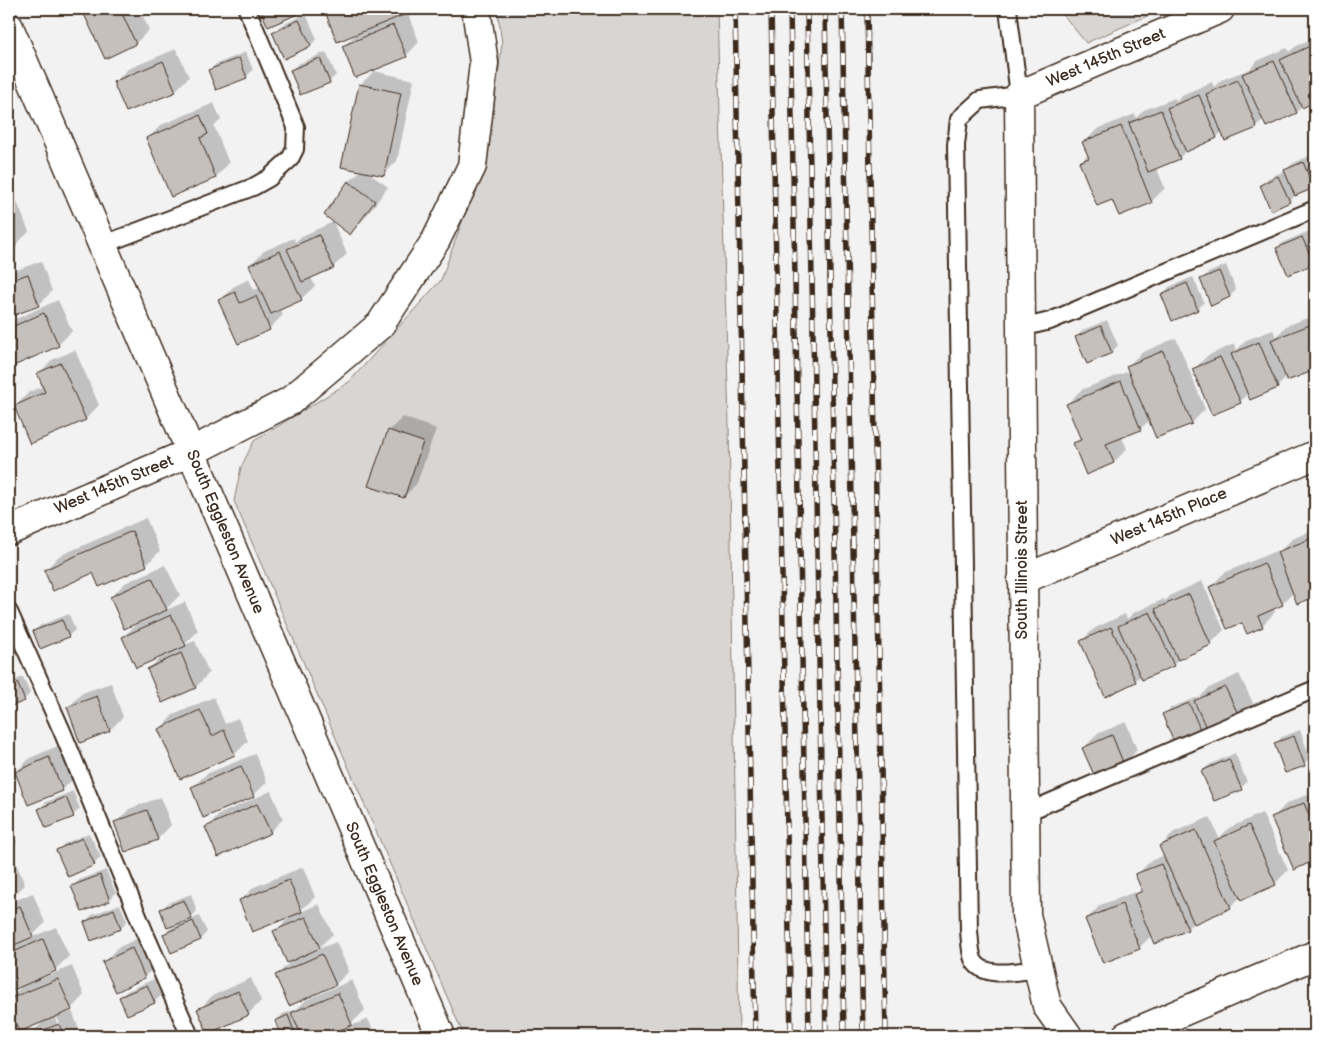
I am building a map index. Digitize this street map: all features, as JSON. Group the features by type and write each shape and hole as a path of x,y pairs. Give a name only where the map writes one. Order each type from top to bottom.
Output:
{"street":[{"name":"West 145th Street","path":"9,531 190,452 290,401 380,325 436,240 472,166 484,63 476,9"},
{"name":"West 145th Street","path":"1019,95 1220,9"},
{"name":"South Eggleston Avenue","path":"9,27 441,1036"},
{"name":"South Illinois Street","path":"1019,95 1026,915 1046,1006 1068,1036"},
{"name":"West 145th Place","path":"1022,580 1315,454"},
{"path":"1126,1036 1315,954"}],"lane":[{"path":"102,245 254,187 269,178 290,159 295,149 296,127 247,9"},
{"path":"1008,9 1019,95 980,100 959,119 956,145 969,921 973,959 982,969 1002,973 1038,969"},
{"path":"1021,328 1050,321 1315,209"},
{"path":"9,612 68,746 147,938 190,1036"},
{"path":"1025,813 1315,689"}],"shaded area":[{"path":"497,9 717,9 729,424 739,1036 464,1036 234,501 241,467 254,441 349,382 441,280 488,150 502,43"},
{"path":"1061,9 1163,9 1086,43 1061,12"}],"building":[{"path":"91,9 120,9 136,44 105,59 83,12"},
{"path":"260,9 298,9 300,13 268,27"},
{"path":"324,9 403,9 406,14 337,42"},
{"path":"299,20 311,46 284,59 272,32"},
{"path":"393,25 407,57 355,78 342,46"},
{"path":"1312,45 1315,52 1315,102 1302,108 1280,60"},
{"path":"239,58 247,78 216,90 208,70"},
{"path":"320,58 330,83 300,95 290,70"},
{"path":"163,61 176,92 126,112 113,82"},
{"path":"1274,61 1297,113 1266,127 1242,74"},
{"path":"1238,80 1257,128 1225,141 1206,94"},
{"path":"359,84 401,93 384,176 341,167"},
{"path":"1199,95 1217,138 1186,152 1167,108"},
{"path":"1161,110 1180,159 1148,172 1129,123"},
{"path":"200,115 208,134 200,138 216,178 171,197 146,138"},
{"path":"1121,126 1152,203 1119,216 1112,200 1097,206 1079,162 1089,158 1082,142"},
{"path":"1303,162 1314,188 1295,196 1284,170"},
{"path":"1278,176 1290,202 1271,211 1260,185"},
{"path":"348,181 375,201 350,235 324,215"},
{"path":"9,228 16,246 9,249"},
{"path":"319,235 334,268 302,282 287,249"},
{"path":"1302,237 1314,264 1288,275 1276,248"},
{"path":"280,251 302,300 271,314 249,265"},
{"path":"1219,271 1230,297 1211,306 1200,279"},
{"path":"28,274 39,306 9,317 9,281"},
{"path":"1187,283 1198,310 1172,321 1161,294"},
{"path":"235,292 240,303 256,296 270,330 238,344 218,300"},
{"path":"44,313 59,346 9,368 9,328"},
{"path":"1315,323 1315,370 1287,381 1271,340"},
{"path":"1101,326 1112,353 1087,364 1075,337"},
{"path":"1259,342 1278,388 1250,400 1231,354"},
{"path":"1163,351 1192,424 1156,438 1126,366"},
{"path":"1220,357 1241,403 1212,415 1192,369"},
{"path":"61,363 86,420 30,444 14,406 45,392 37,373"},
{"path":"1121,381 1141,430 1106,444 1114,463 1086,475 1073,443 1081,440 1066,404"},
{"path":"388,430 423,442 404,498 368,486"},
{"path":"132,531 147,566 99,587 93,573 53,591 44,570"},
{"path":"1310,539 1315,551 1315,582 1313,583 1315,597 1297,604 1277,552"},
{"path":"1264,563 1283,605 1258,616 1263,627 1247,634 1242,623 1227,629 1209,587"},
{"path":"152,578 167,610 124,629 110,597"},
{"path":"1189,594 1211,645 1178,660 1155,609"},
{"path":"1150,612 1174,666 1142,680 1118,626"},
{"path":"171,615 186,646 136,668 122,637"},
{"path":"62,620 69,637 40,649 33,631"},
{"path":"1111,627 1136,682 1105,697 1080,641"},
{"path":"181,653 196,688 162,703 147,669"},
{"path":"17,682 25,701 9,707 9,686"},
{"path":"1225,687 1240,718 1208,732 1194,701"},
{"path":"97,696 110,731 80,743 67,707"},
{"path":"1189,703 1202,734 1175,745 1162,714"},
{"path":"200,710 212,736 224,730 235,755 180,779 158,729"},
{"path":"1112,735 1124,765 1095,777 1082,748"},
{"path":"1294,736 1305,766 1285,773 1274,743"},
{"path":"49,757 63,791 28,805 15,772"},
{"path":"1229,759 1242,790 1214,801 1201,771"},
{"path":"241,766 254,797 203,818 191,787"},
{"path":"66,797 74,817 46,828 38,809"},
{"path":"1304,803 1315,829 1315,860 1294,870 1271,817"},
{"path":"257,804 271,833 218,857 205,827"},
{"path":"147,810 158,840 125,852 114,822"},
{"path":"1249,825 1276,885 1241,900 1214,841"},
{"path":"1196,830 1231,908 1194,924 1159,846"},
{"path":"82,838 95,865 68,877 56,850"},
{"path":"1161,864 1188,930 1154,944 1134,895 1142,891 1135,874"},
{"path":"100,875 110,901 82,912 71,886"},
{"path":"289,880 302,912 252,932 239,900"},
{"path":"184,900 192,919 167,928 160,909"},
{"path":"1122,904 1140,949 1103,963 1085,919"},
{"path":"20,906 33,937 9,947 9,910"},
{"path":"114,909 121,929 91,941 84,922"},
{"path":"306,917 320,948 287,963 273,931"},
{"path":"193,921 201,940 171,953 163,934"},
{"path":"43,939 56,971 9,992 9,954"},
{"path":"132,948 145,978 116,992 102,962"},
{"path":"322,954 336,985 289,1006 275,975"},
{"path":"58,979 72,1010 19,1032 9,1006 9,999"},
{"path":"147,985 155,1003 127,1015 119,997"},
{"path":"238,991 249,1015 208,1034 197,1009"},
{"path":"338,993 352,1025 326,1036 302,1036 291,1013"},
{"path":"288,1015 295,1034 281,1036 275,1021"},
{"path":"59,1024 64,1036 28,1036"}],"railway":[{"path":"735,9 755,1036"},
{"path":"771,9 791,1036"},
{"path":"790,9 809,1036"},
{"path":"807,9 826,1036"},
{"path":"825,9 844,1036"},
{"path":"842,9 863,1036"},
{"path":"867,9 886,1036"}]}
